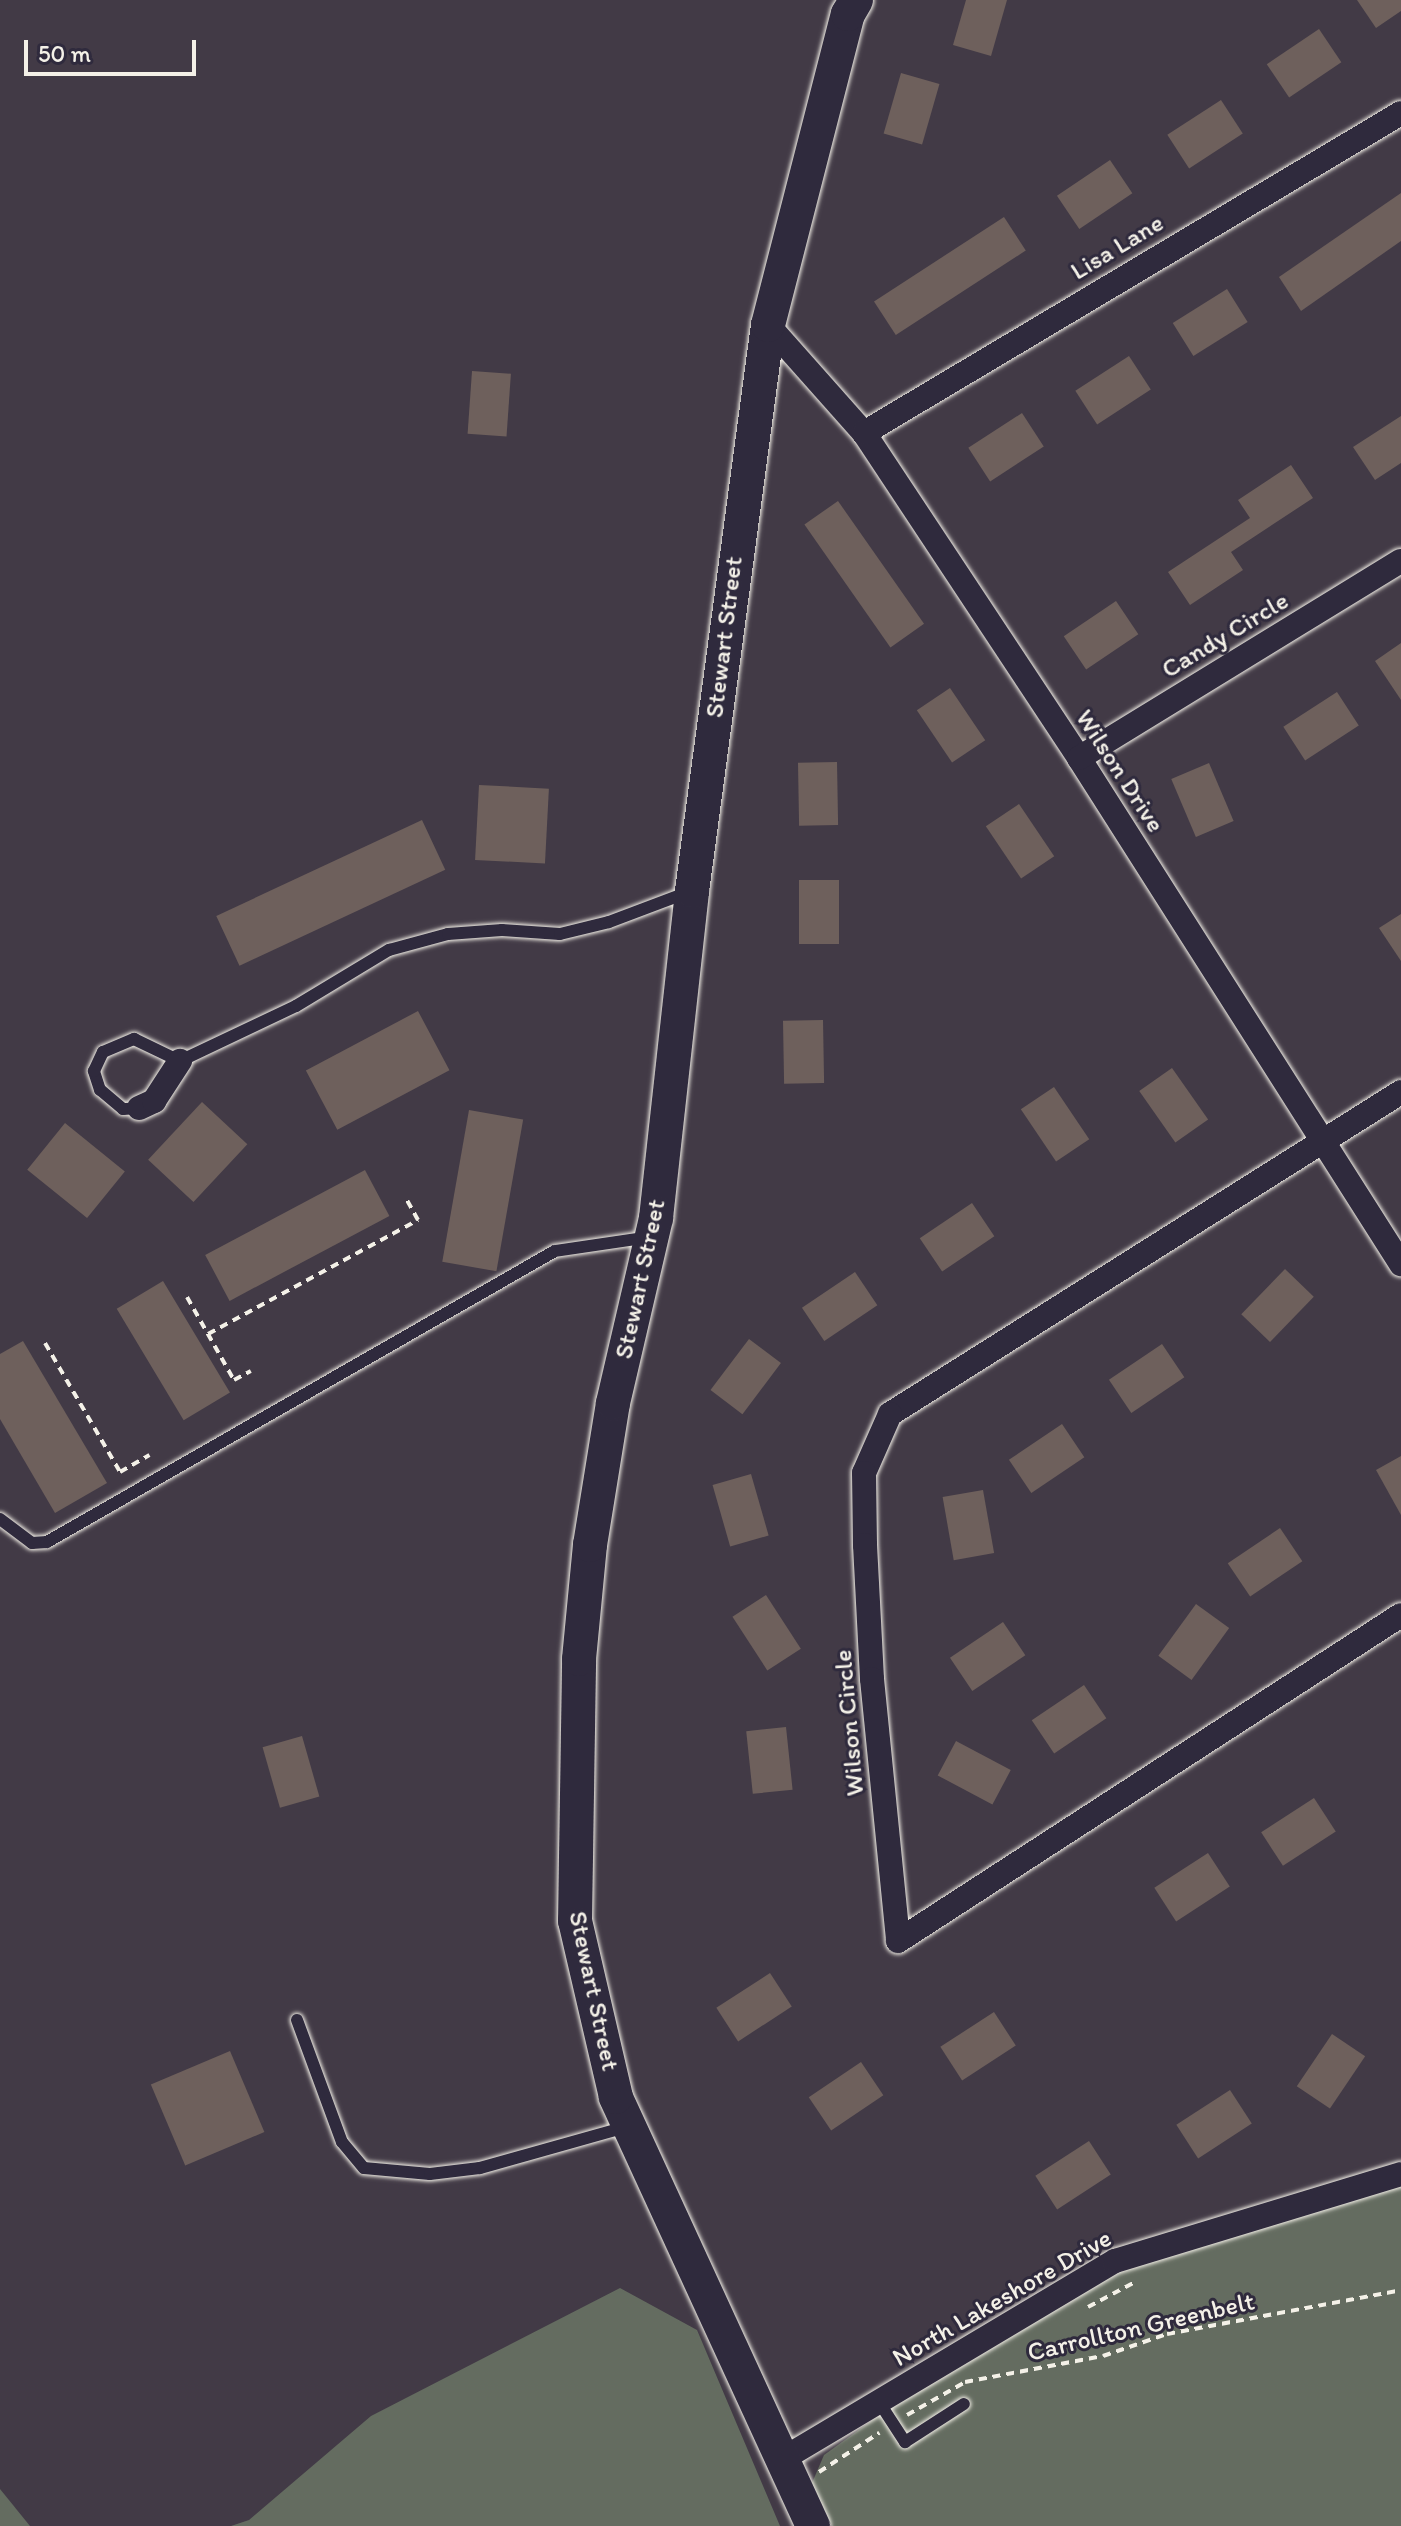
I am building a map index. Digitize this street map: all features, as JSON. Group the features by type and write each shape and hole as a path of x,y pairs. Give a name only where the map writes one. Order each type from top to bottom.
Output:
{"street":[{"name":"Stewart Street","path":"813,2526 616,2097 575,1921 579,1659 590,1545 613,1403 652,1237 692,891 768,325 848,14 856,0"},
{"name":"Lisa Lane","path":"864,433 1401,113"},
{"name":"Wilson Drive","path":"768,325 864,433 1079,758 1401,1264"},
{"name":"Candy Circle","path":"1079,758 1401,561"},
{"path":"139,1108 154,1101 180,1061"},
{"path":"1320,1140 1401,1092"},
{"name":"Wilson Circle","path":"1320,1140 890,1414 864,1473 865,1545 872,1679 898,1941 1401,1615"},
{"name":"North Lakeshore Drive","path":"781,2460 1115,2261 1401,2174"}],"lane":[{"path":"139,1108 123,1109 100,1090 94,1071 103,1052 134,1039 180,1061 296,1006 389,950 448,934 560,934 609,922 692,891"},
{"path":"0,1519 32,1543 47,1542 555,1251 652,1237"},
{"path":"297,2020 342,2142 364,2168 430,2174 480,2168 629,2126"},
{"path":"879,2402 905,2442 964,2404"}],"path":[{"path":"208,1334 418,1220 405,1197"},
{"path":"187,1297 234,1380 251,1371"},
{"path":"45,1343 120,1472 149,1455"},
{"path":"1076,2313 1139,2279"},
{"name":"Carrollton Greenbelt","path":"899,2420 965,2382 1103,2356 1167,2334 1401,2290"},
{"path":"986,2366 988,2380"},
{"path":"812,2476 886,2428"}],"shaded area":[{"path":"1401,2174 1401,2526 832,2526 812,2483 824,2455 993,2333 1115,2261"},
{"path":"620,2288 697,2330 780,2526 231,2526 249,2520 371,2416"},
{"path":"0,2489 30,2526 0,2526"}],"building":[{"path":"966,0 1007,0 991,56 953,45"},
{"path":"1357,0 1401,0 1401,11 1376,28"},
{"path":"1319,29 1341,62 1289,97 1267,64"},
{"path":"901,73 939,84 922,145 884,134"},
{"path":"1221,100 1243,134 1189,168 1167,135"},
{"path":"1110,160 1132,193 1079,229 1057,196"},
{"path":"1401,193 1401,241 1301,311 1279,277"},
{"path":"1004,217 1026,251 896,335 874,301"},
{"path":"1227,289 1248,322 1193,356 1173,323"},
{"path":"1129,356 1151,390 1097,424 1075,391"},
{"path":"472,371 511,374 507,437 468,434"},
{"path":"1022,413 1044,447 990,481 968,448"},
{"path":"1401,416 1401,463 1375,480 1353,447"},
{"path":"1291,465 1313,498 1231,552 1243,570 1190,605 1168,572 1250,518 1238,500"},
{"path":"838,501 924,624 890,647 804,525"},
{"path":"1116,601 1138,634 1086,669 1064,636"},
{"path":"1401,643 1401,700 1375,661"},
{"path":"950,688 985,740 952,763 917,710"},
{"path":"1337,692 1359,726 1305,760 1283,727"},
{"path":"837,762 838,825 799,826 798,763"},
{"path":"1209,763 1234,821 1196,837 1171,779"},
{"path":"479,785 549,789 545,864 475,860"},
{"path":"1019,804 1054,856 1021,879 986,826"},
{"path":"422,820 445,870 240,966 216,916"},
{"path":"799,880 839,880 839,944 799,944"},
{"path":"1401,914 1401,961 1379,928"},
{"path":"418,1011 449,1070 337,1130 306,1071"},
{"path":"823,1020 824,1083 784,1084 783,1021"},
{"path":"1172,1068 1208,1120 1175,1143 1139,1091"},
{"path":"1054,1087 1089,1139 1056,1162 1021,1109"},
{"path":"202,1102 247,1144 193,1202 148,1160"},
{"path":"469,1110 523,1120 496,1271 442,1262"},
{"path":"65,1123 125,1171 87,1218 27,1170"},
{"path":"365,1170 389,1216 230,1301 205,1255"},
{"path":"972,1203 994,1236 942,1271 920,1238"},
{"path":"1285,1269 1314,1297 1270,1342 1241,1314"},
{"path":"855,1272 877,1305 824,1341 802,1308"},
{"path":"163,1281 230,1392 184,1420 117,1309"},
{"path":"749,1339 781,1363 742,1414 710,1390"},
{"path":"23,1341 107,1483 55,1513 0,1419 0,1354"},
{"path":"1162,1344 1184,1377 1131,1413 1109,1380"},
{"path":"1062,1424 1084,1457 1031,1493 1009,1460"},
{"path":"1401,1456 1401,1515 1376,1470"},
{"path":"751,1474 769,1536 730,1547 713,1485"},
{"path":"983,1490 994,1553 954,1560 943,1497"},
{"path":"1280,1528 1302,1561 1250,1596 1228,1563"},
{"path":"766,1595 801,1649 767,1670 732,1617"},
{"path":"1196,1604 1229,1628 1192,1680 1158,1656"},
{"path":"1003,1622 1025,1655 972,1691 950,1658"},
{"path":"1084,1685 1106,1718 1054,1753 1032,1720"},
{"path":"786,1727 793,1790 753,1794 746,1731"},
{"path":"302,1736 319,1797 280,1808 263,1747"},
{"path":"956,1741 1011,1770 992,1805 938,1775"},
{"path":"1314,1798 1336,1832 1283,1866 1261,1832"},
{"path":"1208,1853 1230,1887 1176,1921 1154,1888"},
{"path":"770,1973 792,2007 738,2041 716,2008"},
{"path":"994,2012 1016,2046 962,2080 940,2047"},
{"path":"1332,2034 1365,2056 1330,2109 1297,2086"},
{"path":"230,2051 264,2132 185,2166 151,2085"},
{"path":"861,2062 883,2095 831,2130 809,2097"},
{"path":"1230,2090 1252,2124 1198,2158 1176,2125"},
{"path":"1089,2141 1111,2175 1057,2209 1035,2176"}]}
